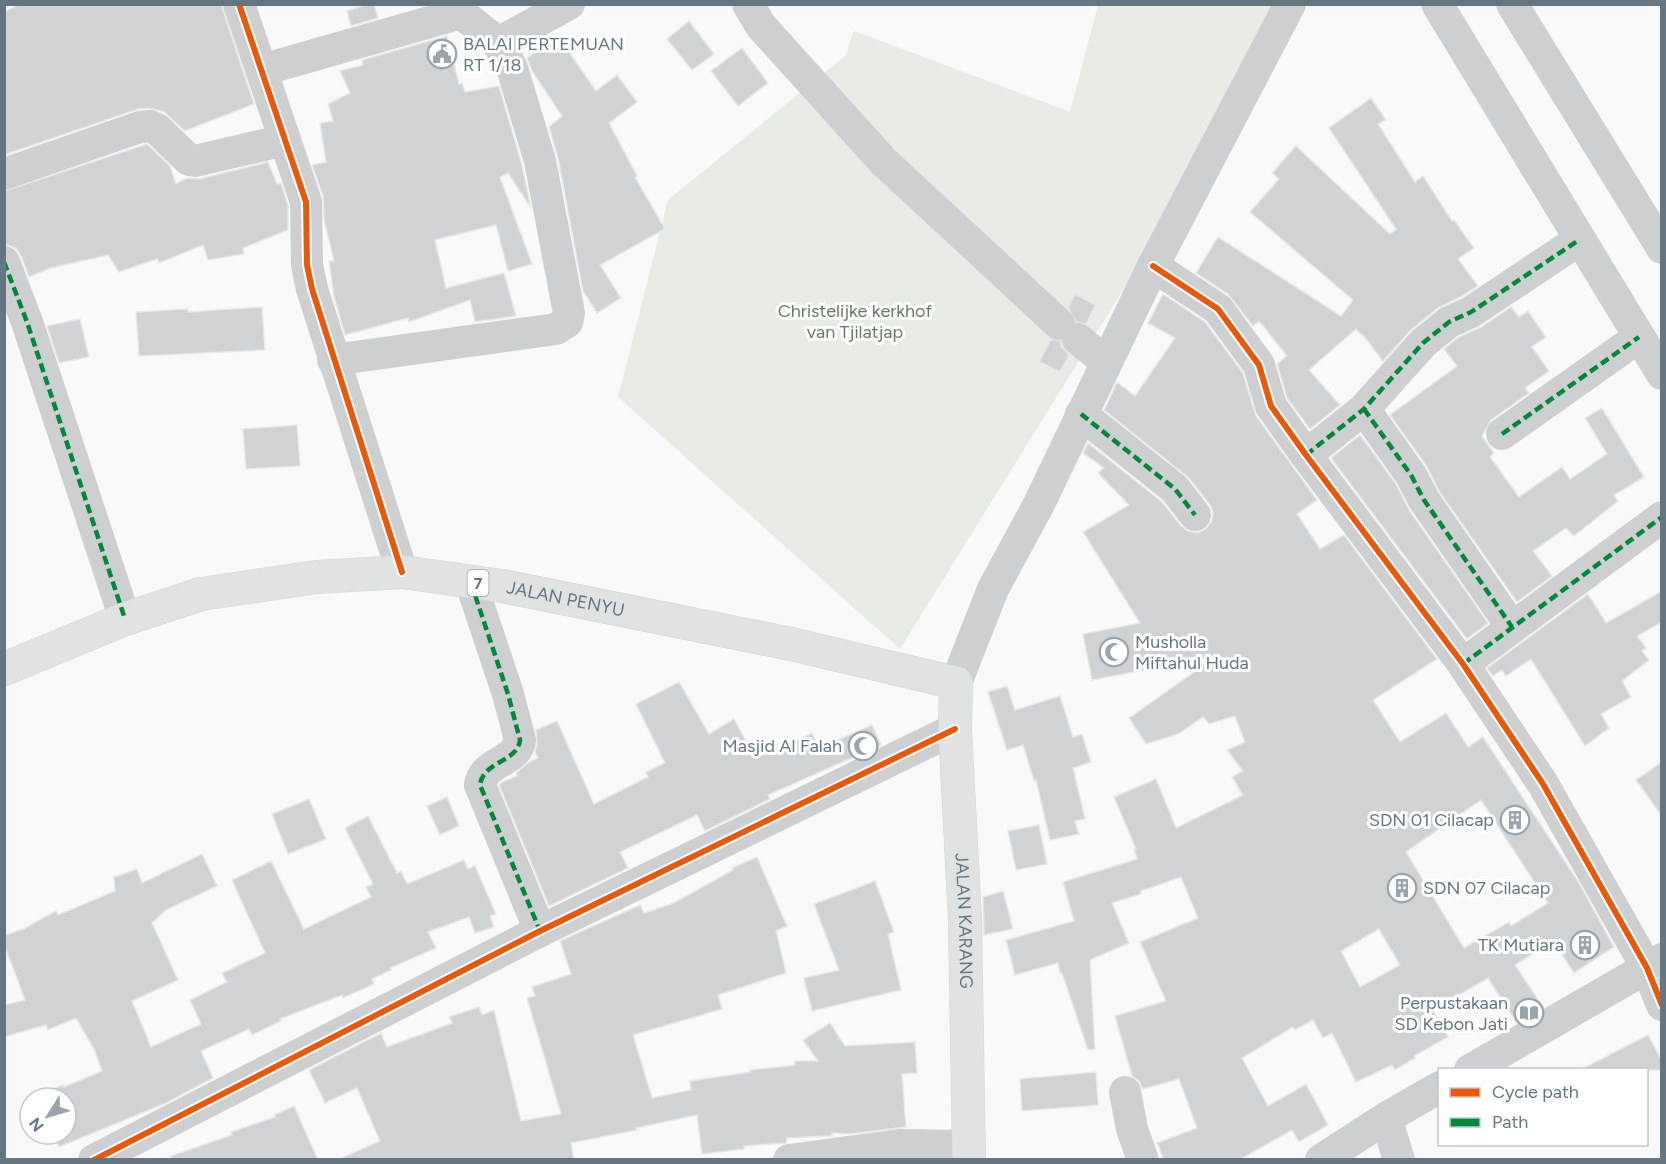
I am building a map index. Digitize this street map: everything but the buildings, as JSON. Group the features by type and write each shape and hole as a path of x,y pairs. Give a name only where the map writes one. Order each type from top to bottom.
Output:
{"main road":[{"name":"JALAN PENYU","path":"4,669 125,619 201,594 317,577 402,572 502,586 791,644 956,684"},
{"name":"JALAN KARANG","path":"956,684 955,729 965,920 969,1153"}],"street":[{"path":"239,4 306,202 307,265 312,289 402,572"},
{"path":"498,44 569,4"},
{"path":"748,4 761,27 884,162 1106,362"},
{"path":"956,684 993,590 1039,504 1153,266 1290,4"},
{"path":"1437,4 1662,374"},
{"path":"1512,4 1662,249"},
{"path":"262,70 460,9 498,44 512,68 540,161 569,313 567,322 556,329 333,360"},
{"path":"4,174 140,127 150,126 156,129 189,160 195,161 285,140"},
{"path":"1306,455 1364,409 1423,343 1449,322 1471,312 1579,240"},
{"path":"4,262 27,322 125,619"},
{"path":"1153,266 1218,309 1259,365 1271,406 1463,664 1543,784 1654,964 1662,1005"},
{"path":"1502,434 1639,337"},
{"path":"1364,409 1411,475 1424,500 1512,627"},
{"path":"1081,414 1175,489 1194,516"},
{"path":"1463,664 1662,517"},
{"path":"471,583 508,694 520,740 515,752 489,767 483,774 480,785 540,931"},
{"path":"94,1160 145,1147 241,1086 297,1054 540,931 955,729"},
{"path":"1473,1068 1654,964"},
{"path":"1321,1160 1438,1088"},
{"path":"1125,1092 1132,1129 1143,1160"},
{"path":"1386,1118 1399,1160"},
{"path":"789,1160 900,1145 969,1153"}],"green space":[{"name":"Christelijke kerkhof van Tjilatjap","path":"1098,5 1279,5 1151,245 900,649 618,397 668,200 845,56 854,31 1070,112"}],"marked path":[{"path":"1306,455 1364,409 1423,343 1449,322 1471,312 1579,240"},
{"path":"4,262 27,322 125,619"},
{"path":"1502,434 1639,337"},
{"path":"1364,409 1411,475 1424,500 1512,627"},
{"path":"1081,414 1175,489 1195,515"},
{"path":"1463,664 1662,517"},
{"path":"471,583 508,694 520,740 513,753 487,771 480,785 540,931"}],"cycle path":[{"path":"239,4 306,202 307,265 312,289 402,572"},
{"path":"1153,266 1218,309 1259,365 1271,406 1463,664 1543,784 1647,968 1662,1005"},
{"path":"94,1160 540,931 955,729"}],"place":[{"name":"BALAI PERTEMUAN RT 1/18","path":"442,54"},
{"name":"Musholla Miftahul Huda","path":"1114,652"},
{"name":"Masjid Al Falah","path":"863,746"},
{"name":"SDN 01 Cilacap","path":"1515,820"},
{"name":"SDN 07 Cilacap","path":"1402,888"},
{"name":"TK Mutiara","path":"1585,945"},
{"name":"Perpustakaan SD Kebon Jati","path":"1529,1013"}]}
